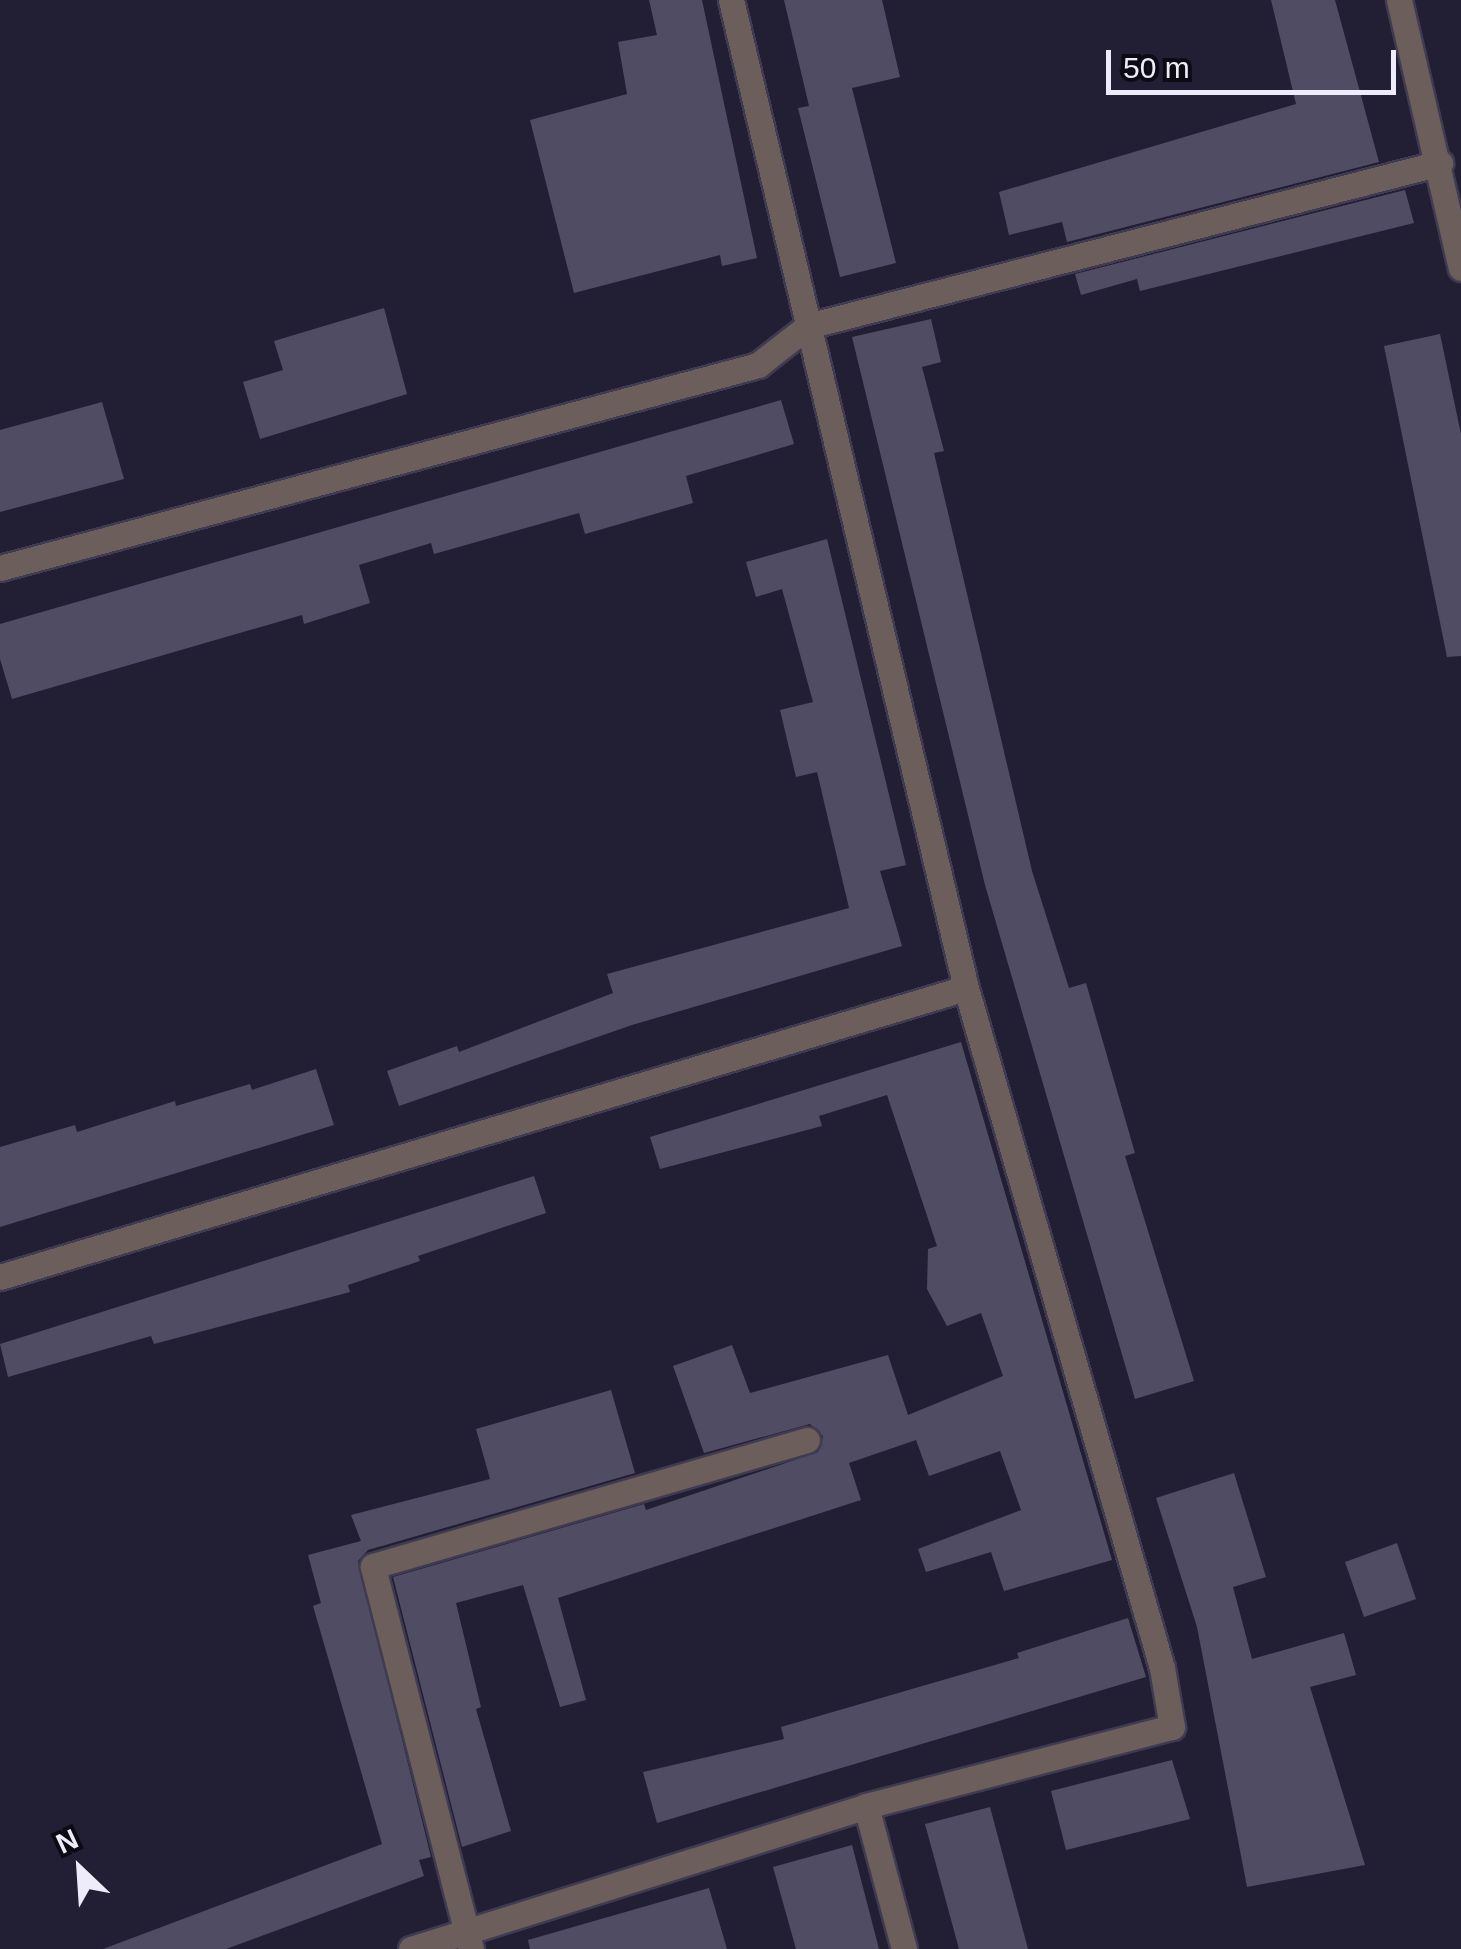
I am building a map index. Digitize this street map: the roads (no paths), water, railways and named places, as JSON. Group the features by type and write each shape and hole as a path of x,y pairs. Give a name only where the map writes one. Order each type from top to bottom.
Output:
{"street":[{"path":"410,1949 469,1940 866,1806 1172,1727 1162,1668 966,988 730,0"},
{"path":"1399,0 1460,258"},
{"path":"0,568 758,365 808,326 1440,163"},
{"path":"0,1277 966,988"},
{"path":"469,1940 373,1566 807,1440"},
{"path":"866,1806 904,1949"}]}
